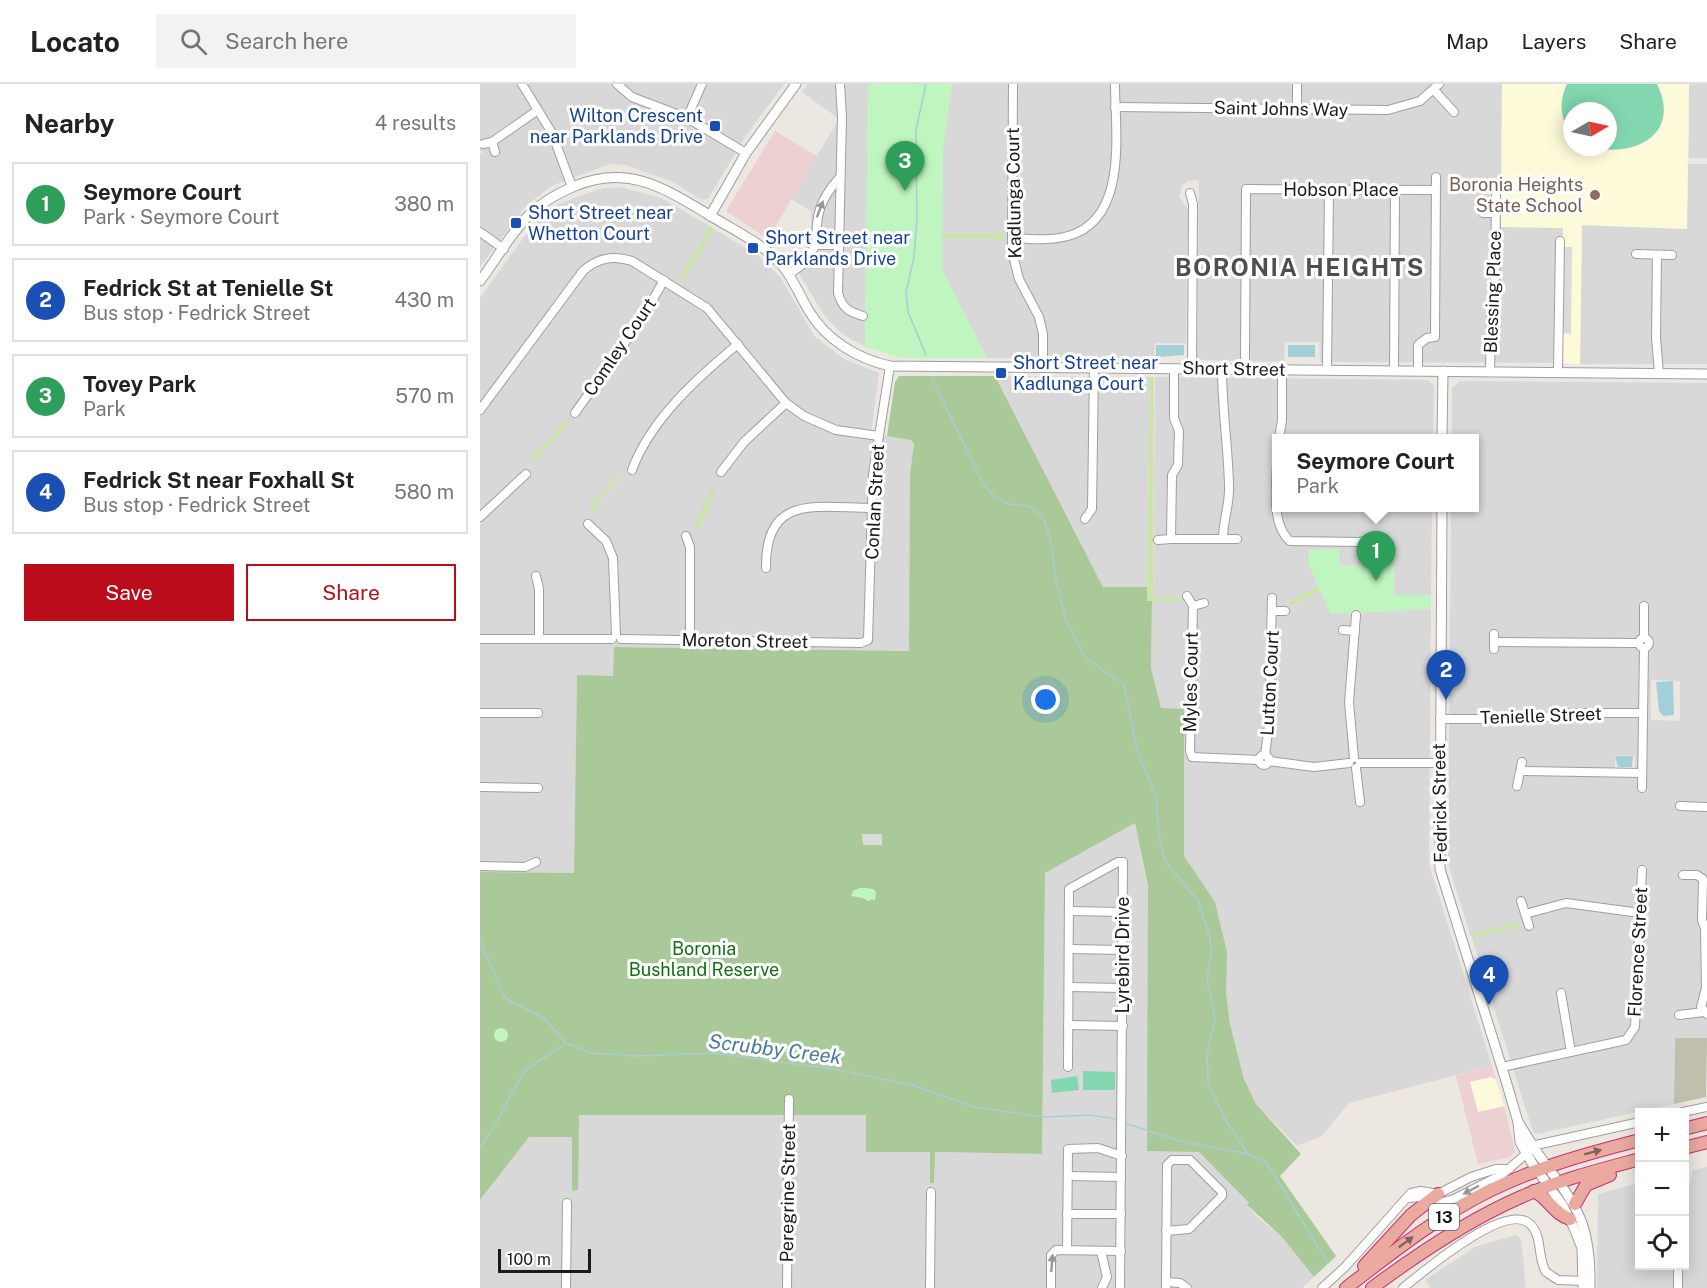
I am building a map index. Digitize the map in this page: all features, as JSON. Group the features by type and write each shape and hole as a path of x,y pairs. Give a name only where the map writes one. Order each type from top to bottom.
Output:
{"highway":[{"path":"1689,1128 1707,1124"},
{"name":"13","path":"1346,1288 1451,1212 1496,1188 1543,1169 1635,1141"},
{"path":"1689,1147 1707,1142"},
{"name":"13","path":"1372,1288 1454,1232 1534,1191 1635,1160"},
{"path":"1575,1204 1579,1192 1591,1182 1635,1167"},
{"path":"1534,1191 1545,1198 1562,1217 1570,1219"},
{"path":"1359,1278 1364,1267 1397,1229 1435,1196"}],"street":[{"path":"522,84 552,133 572,187"},
{"path":"617,84 632,97 687,118 747,153"},
{"path":"687,118 702,84"},
{"path":"710,216 747,153 796,84"},
{"path":"840,84 842,117 839,178 840,300 850,312 863,316"},
{"name":"Kadlunga Court","path":"1012,84 1012,251 1019,279 1039,317 1043,334 1043,368"},
{"path":"1012,238 1053,239 1070,235 1086,227 1098,217 1112,188 1115,84"},
{"path":"1297,84 1297,109"},
{"path":"1437,87 1454,112"},
{"name":"Saint Johns Way","path":"1115,107 1388,110 1420,101 1437,87"},
{"path":"483,144 492,142 538,110"},
{"path":"492,142 495,152"},
{"name":"Short Street","path":"480,281 528,216 555,195 596,178 620,177 671,192 758,245 789,274 810,313 823,329 850,350 877,363 890,366 1707,374"},
{"path":"1418,370 1418,345 1421,340 1435,338 1436,177"},
{"path":"789,274 802,265 816,245 816,215 820,205 839,178"},
{"name":"Hobson Place","path":"1245,358 1246,189 1436,190"},
{"path":"1327,370 1329,190"},
{"path":"1394,370 1395,190"},
{"path":"1190,193 1194,204 1192,369"},
{"name":"Blessing Place","path":"1490,372 1491,315 1495,293 1496,196"},
{"name":"Blessing Place","path":"1483,213 1496,213"},
{"path":"480,232 504,249"},
{"path":"1557,372 1560,241"},
{"path":"816,245 839,245"},
{"path":"1636,254 1672,255"},
{"path":"1657,255 1656,338 1659,373"},
{"path":"480,410 583,271 593,262 619,257 632,261 707,308 786,403 818,424 836,430 879,436"},
{"name":"Comley Court","path":"575,413 643,317 664,280"},
{"path":"632,470 638,454 683,392 738,344"},
{"name":"Conlan Street","path":"868,640 873,474 890,366"},
{"path":"1085,519 1092,509 1094,369"},
{"path":"1171,539 1173,475 1178,465 1179,431 1174,418 1174,369"},
{"path":"1222,369 1222,411 1229,493 1229,504 1223,518 1223,539"},
{"path":"1280,434 1282,421 1282,370"},
{"path":"1442,434 1443,371"},
{"path":"721,472 744,442 786,403"},
{"path":"480,517 526,474"},
{"path":"766,568 766,546 770,531 780,518 793,510 872,508"},
{"path":"1278,512 1284,536 1290,541 1361,542 1373,538"},
{"name":"Fedrick Street","path":"1442,512 1440,869 1518,1122 1529,1150 1554,1184"},
{"path":"588,524 606,541 613,558 616,638"},
{"path":"686,536 690,547 690,641"},
{"path":"1158,540 1237,539"},
{"path":"536,576 539,589 539,639"},
{"name":"Myles Court","path":"1187,596 1193,606 1190,751 1192,757 1265,759"},
{"name":"Lutton Court","path":"1265,759 1269,725 1272,598"},
{"name":"Myles Court","path":"1193,606 1204,603"},
{"path":"1642,788 1644,606"},
{"name":"Lutton Court","path":"1273,611 1285,611"},
{"path":"1356,615 1349,702 1360,802"},
{"path":"1343,630 1355,631"},
{"name":"Moreton Street","path":"480,639 616,638 861,643 868,640"},
{"path":"1494,641 1642,643"},
{"path":"480,713 538,713"},
{"name":"Tenielle Street","path":"1440,719 1534,719 1569,713 1642,713"},
{"path":"1265,759 1314,767 1355,763 1439,763"},
{"path":"1517,786 1522,766 1642,773"},
{"path":"480,787 538,788"},
{"path":"1680,806 1707,807"},
{"name":"Lyrebird Drive","path":"1068,1067 1070,888 1120,861 1124,865 1120,1288"},
{"path":"480,866 525,867 536,862"},
{"name":"Florence Street","path":"1571,1052 1626,1040 1635,1028 1642,870"},
{"path":"1679,1015 1705,1013 1701,1000 1706,988 1706,927 1702,920 1705,878 1697,875 1683,875"},
{"path":"1521,901 1529,926"},
{"path":"1525,914 1566,903 1640,913"},
{"path":"1069,911 1124,912"},
{"path":"1069,949 1123,950"},
{"path":"1069,987 1123,988"},
{"path":"1502,1067 1571,1052 1562,993"},
{"path":"1068,1025 1123,1026"},
{"name":"Peregrine Street","path":"787,1288 789,1099"},
{"path":"1689,1112 1707,1107"},
{"path":"1435,1196 1442,1202 1452,1200 1509,1168 1529,1150 1635,1123"},
{"path":"1067,1250 1068,1152 1071,1148 1098,1148 1122,1156"},
{"path":"1167,1231 1189,1229 1222,1196 1222,1192 1190,1160 1172,1160 1167,1165 1166,1285 1180,1283 1187,1288"},
{"path":"1322,1288 1338,1274 1407,1198 1435,1196 1471,1177 1509,1168"},
{"path":"1068,1176 1121,1177"},
{"path":"1554,1184 1575,1204 1587,1235 1587,1284"},
{"path":"1554,1184 1582,1248 1587,1284"},
{"path":"930,1288 931,1192"},
{"path":"567,1203 567,1288"},
{"path":"1067,1214 1121,1214"},
{"path":"1403,1288 1461,1244 1500,1223 1515,1218 1527,1222 1534,1228 1546,1272 1558,1280 1587,1284"},
{"path":"1051,1288 1051,1255 1056,1250 1121,1251"},
{"path":"1101,1251 1107,1276 1102,1288"},
{"path":"1678,1270 1678,1288"}],"shaded area":[{"path":"480,84 784,84 745,137 708,199 700,199 673,182 626,165 610,164 551,186 525,207 480,267 480,154 483,152 480,150"},
{"path":"808,84 868,84 865,347 841,333 824,315 794,265 811,240 811,211 791,199 839,119 802,92"},
{"path":"952,84 1502,84 1501,227 1563,228 1561,363 1320,362 1319,342 1285,342 1284,362 1197,360 1199,180 1188,181 1182,186 1179,196 1188,210 1186,343 1155,343 1154,359 987,358 942,270 942,238 1004,239 1004,234 942,234 943,148"},
{"name":"Boronia Heights State School","path":"1502,84 1689,84 1687,229 1582,225 1580,364 1561,363 1563,228 1501,227"},
{"path":"1689,84 1707,84 1707,158 1689,158"},
{"path":"775,131 817,156 768,239 726,211"},
{"path":"1688,164 1707,164 1707,364 1580,364 1582,225 1687,229"},
{"path":"619,187 659,197 710,226 680,278 684,279 714,229 759,256 781,278 814,336 844,359 879,373 871,433 911,440 914,444 910,474 909,651 614,647 613,676 577,676 574,873 480,872 480,298 529,230 543,215 561,203 599,189","holes":["620,474 622,477 596,503 592,502"]},
{"path":"1563,247 1572,247 1571,334 1563,333"},
{"path":"995,376 1150,377 1147,587 1103,587"},
{"path":"1155,377 1428,380 1434,386 1433,434 1272,434 1272,512 1432,512 1431,595 1394,595 1394,566 1309,565 1318,586 1290,601 1291,607 1320,590 1331,614 1431,609 1429,864 1492,1066 1349,1103 1322,1136 1297,1146 1256,1104 1244,1079 1230,1024 1215,902 1183,856 1184,709 1161,709 1151,668 1152,601 1180,601 1181,597 1153,597"},
{"path":"1460,381 1707,383 1707,1038 1675,1038 1674,1104 1656,1108 1635,1108 1635,1113 1537,1134 1533,1132 1472,938 1521,926 1520,922 1470,934 1448,863 1451,512 1479,512 1479,434 1452,434 1452,388","holes":["1651,680 1680,681 1680,721 1651,720","1615,755 1635,755 1635,768 1615,769"]},
{"path":"1135,823 1199,1152 1249,1203 1247,1205 1257,1217 1282,1237 1314,1277 1302,1288 480,1288 480,1200 529,1137 572,1137 572,1190 579,1115 866,1115 930,1152 930,1183 934,1182 934,1152 1042,1154 1045,873"},
{"path":"862,834 882,834 882,845 863,845"},
{"path":"1675,1038 1707,1038 1706,1097 1674,1104"},
{"path":"1492,1066 1496,1080 1491,1077 1470,1082 1478,1112 1504,1106 1515,1151 1510,1157 1478,1164 1456,1076"},
{"path":"1491,1077 1496,1080 1504,1106 1478,1112 1470,1082"},
{"path":"1707,1167 1707,1288 1597,1288 1598,1194 1635,1184 1635,1270 1689,1270 1689,1188 1693,1170"},
{"path":"1516,1235 1521,1239 1526,1288 1430,1288 1425,1280 1475,1247"}],"green space":[{"path":"868,84 952,84 943,148 942,270 987,358 902,358 865,347"},
{"path":"1567,84 1657,84 1663,102 1663,117 1658,129 1649,139 1637,145 1617,149 1617,102 1563,102 1563,115 1562,98"},
{"path":"710,226 714,229 684,280 680,278"},
{"path":"942,234 1004,234 1004,239 942,238"},
{"name":"Boronia Bushland Reserve","path":"899,376 995,376 1103,587 1147,587 1147,601 1152,601 1151,668 1161,708 1184,709 1184,856 1215,902 1227,952 1226,992 1230,1024 1244,1079 1256,1104 1301,1154 1280,1176 1336,1256 1314,1277 1282,1237 1247,1205 1249,1203 1199,1152 1147,1151 1148,886 1135,823 1045,873 1042,1154 935,1152 934,1183 930,1183 930,1152 866,1152 866,1115 579,1115 578,1190 572,1191 572,1137 529,1137 480,1200 480,872 574,873 577,675 613,676 614,647 909,651 910,474 914,444 911,440 887,436 895,382","holes":["860,888 873,889 876,892 869,901 852,892"]},
{"path":"1150,377 1154,377 1153,597 1181,597 1181,601 1147,601"},
{"path":"567,420 570,423 533,461 530,458"},
{"path":"620,474 622,476 596,503 595,512 591,511 592,502"},
{"path":"711,489 716,490 699,530 696,525"},
{"path":"1309,549 1339,549 1339,566 1394,566 1394,595 1431,595 1431,609 1331,614 1309,565"},
{"path":"1318,586 1320,590 1290,607 1290,601"},
{"path":"867,888 876,892 875,900 851,896 854,890"},
{"path":"1520,922 1521,926 1472,938 1470,934"},
{"path":"498,1028 504,1028 508,1035 504,1042 498,1042 494,1038 494,1032"},
{"path":"1083,1071 1115,1072 1115,1090 1083,1090"},
{"path":"1077,1076 1079,1090 1052,1093 1051,1080"}],"water":[{"path":"1156,345 1184,345 1184,355 1156,357"},
{"path":"1288,345 1315,345 1315,357 1288,357"},
{"path":"1673,681 1674,715 1663,716 1659,711 1656,682"},
{"path":"1615,756 1633,756 1632,767 1618,767"}],"waterway":[{"path":"926,84 916,130 917,218 914,257 906,292 908,312 926,355"},
{"path":"932,378 983,484 995,497 1009,504 1029,506 1043,518 1050,537 1056,582 1066,620 1085,657 1124,685 1137,750 1156,797 1159,835 1165,861 1198,901 1210,937 1211,955 1207,979 1215,1018 1207,1055 1208,1082 1225,1119 1248,1154"},
{"name":"Scrubby Creek","path":"480,941 505,998 545,1019 566,1043 592,1053 637,1056 713,1053 828,1068 912,1085 974,1107 1045,1117 1089,1115 1117,1119"},
{"path":"480,1147 494,1127 524,1071 565,1044"},
{"name":"Scrubby Creek","path":"1127,1124 1180,1141 1248,1154 1266,1162 1328,1263"}],"place":[{"name":"Wilton Crescent near Parklands Drive","path":"715,126"},
{"name":"Tovey Park","path":"905,191"},
{"name":"Boronia Heights State School","path":"1595,195"},
{"name":"Short Street near Whetton Court","path":"516,223"},
{"name":"Short Street near Parklands Drive","path":"753,248"},
{"name":"Short Street near Kadlunga Court","path":"1001,373"},
{"name":"Seymore Court","path":"1376,581"},
{"name":"Fedrick St at Tenielle St","path":"1446,700"},
{"name":"Fedrick St near Foxhall St","path":"1489,1005"}],"district":[{"name":"BORONIA HEIGHTS","path":"1300,268"}]}
